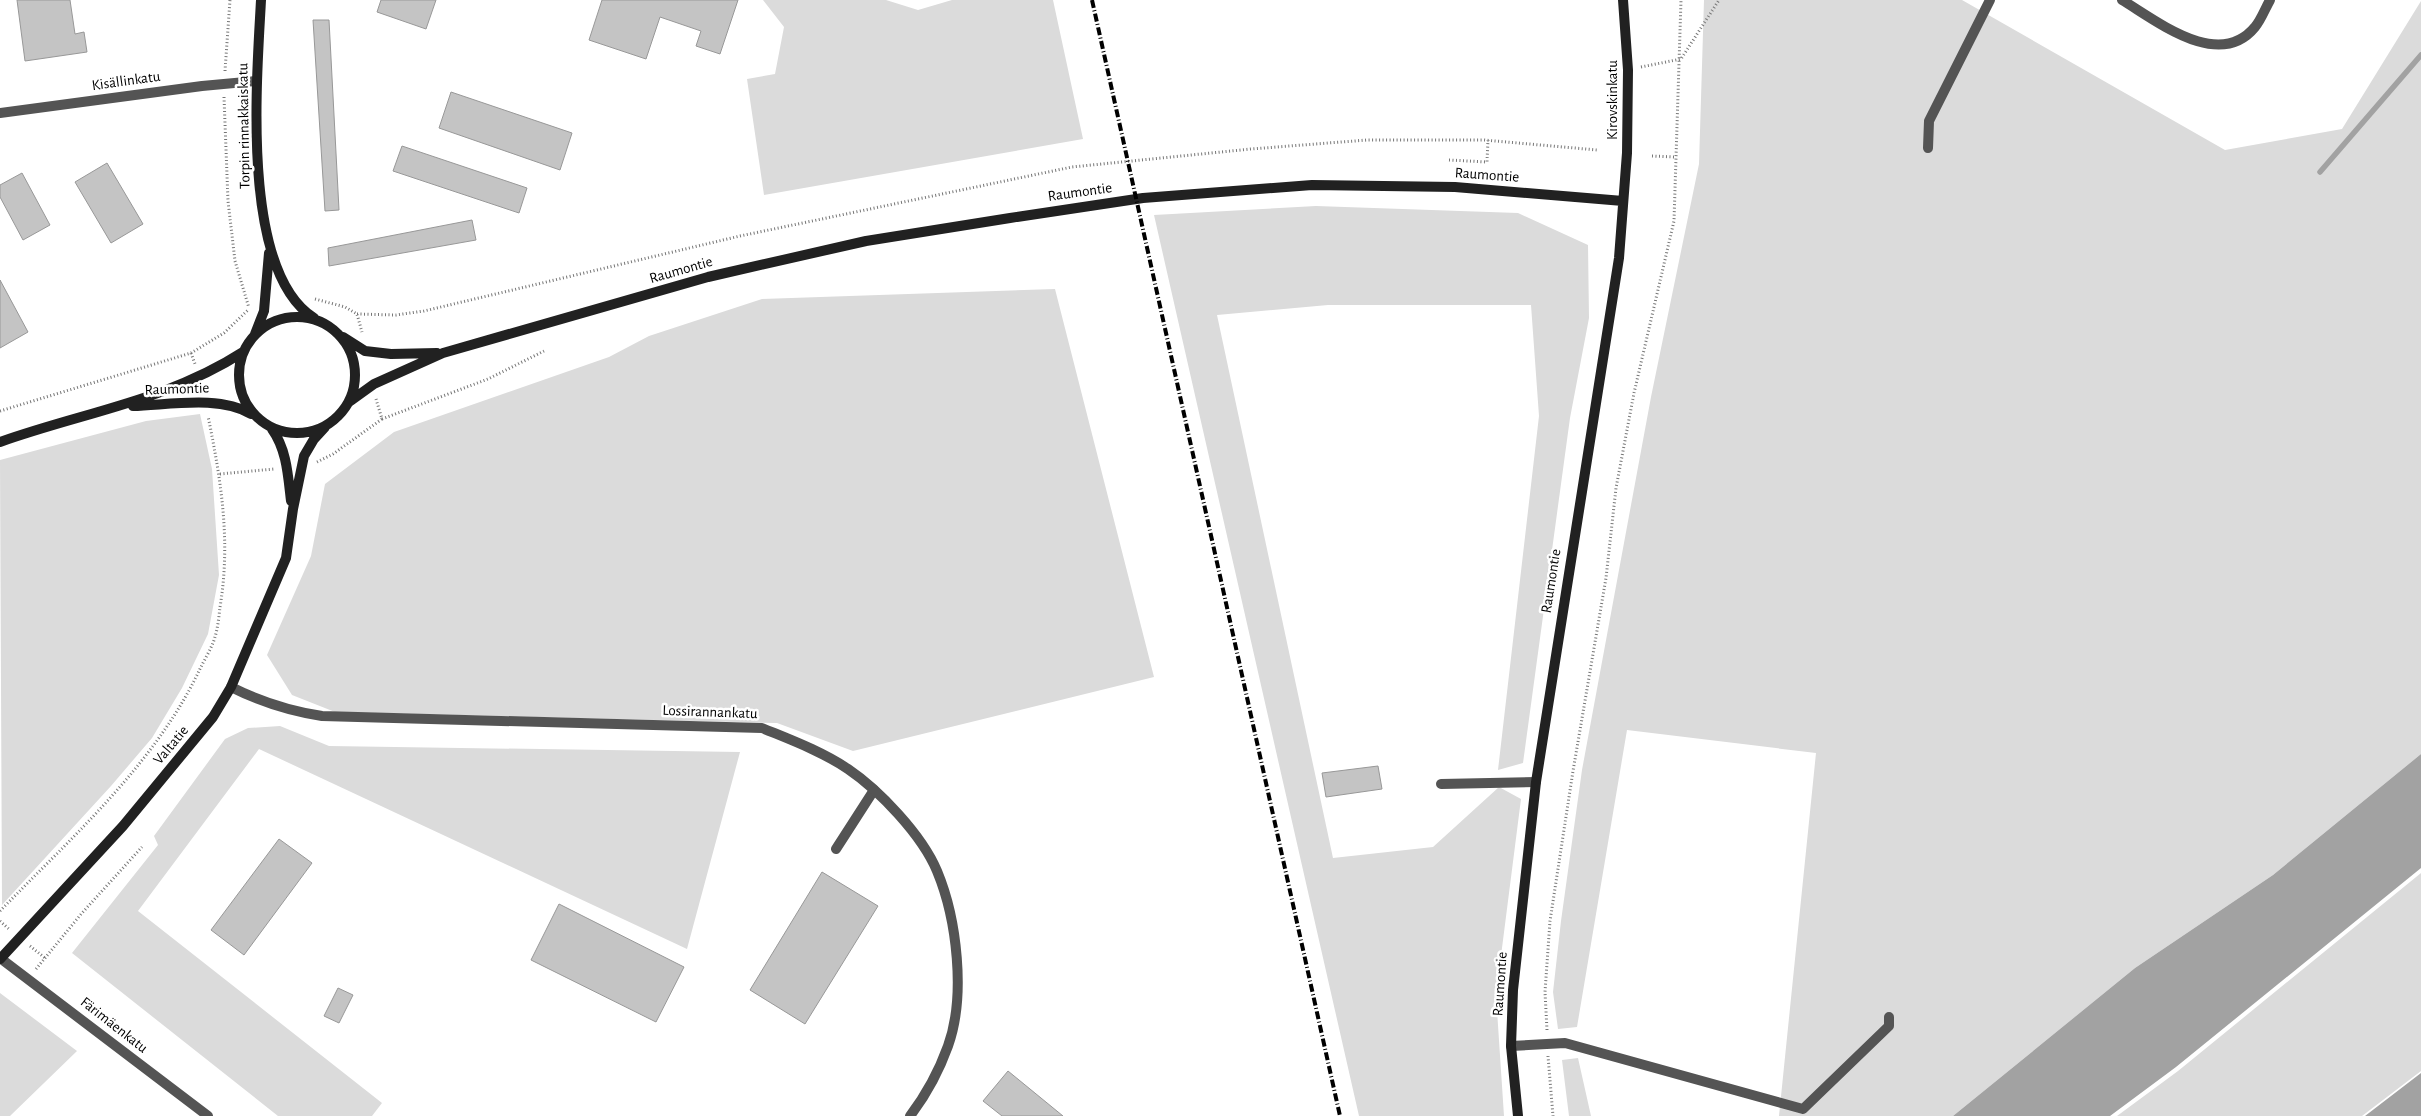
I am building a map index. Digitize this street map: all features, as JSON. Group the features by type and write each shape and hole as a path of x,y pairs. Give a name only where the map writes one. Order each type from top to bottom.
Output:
{"street":[{"name":"Torpin rinnakkaiskatu","path":"253,336 264,311 270,252 260,200 257,81 261,0"},
{"name":"Kirovskinkatu","path":"1623,0 1628,70 1627,153 1623,201"},
{"path":"1928,148 1929,121 1990,0"},
{"path":"2122,0 2187,38 2213,46 2235,42 2255,28 2270,0"},
{"name":"Kisällinkatu","path":"0,113 257,81"},
{"name":"Raumontie","path":"349,402 374,384 443,353 708,277 866,241 1143,198 1312,185 1455,187 1623,201 1619,258 1536,782 1513,990 1511,1046 1518,1116"},
{"name":"Torpin rinnakkaiskatu","path":"270,252 294,298 304,312 319,321"},
{"path":"301,317 319,321 336,332 348,347 354,365 355,384 349,402 339,416 325,427 308,433 290,433 272,428 258,419 246,404 240,388 239,369 244,352 253,336 267,325 284,318 301,317"},
{"name":"Raumontie","path":"336,332 365,350 391,354 443,353"},
{"name":"Raumontie","path":"0,442 124,406 214,371 244,352"},
{"name":"Raumontie","path":"124,406 182,404 205,401 241,408 258,419"},
{"name":"Valtatie","path":"0,959 123,826 213,717 231,687 286,558 292,509 302,464 314,439 325,427"},
{"name":"Valtatie","path":"272,428 280,440 287,468 292,509"},
{"name":"Lossirannankatu","path":"231,687 264,703 295,712 322,716 762,728 816,750 848,769 874,790 921,844 937,870 947,900 958,960 954,1019 949,1045 925,1096 910,1116"},
{"path":"1441,784 1536,782"},
{"path":"836,849 874,790"},
{"name":"Färimäenkatu","path":"0,959 208,1116"},
{"path":"1511,1046 1565,1043 1803,1109 1889,1026 1889,1017"}],"path":[{"path":"230,0 224,84 228,201 235,261 250,309"},
{"path":"1553,1116 1545,992 1550,921 1606,578 1616,488 1634,393 1674,221 1675,157 1681,59 1681,0"},
{"path":"1628,70 1681,59 1719,0"},
{"path":"294,298 316,299 345,307 357,314 396,314 424,311 740,236 1072,167 1250,149 1357,141 1488,140 1598,150"},
{"path":"1449,160 1487,162 1488,140"},
{"path":"1652,156 1675,157"},
{"path":"0,411 191,352 224,333 250,309 265,302"},
{"path":"357,314 365,350"},
{"path":"302,464 313,464 333,454 382,419 488,379 544,351"},
{"path":"374,384 382,419"},
{"path":"0,911 117,790 157,742 189,691 215,637 226,574 225,522 220,474 287,468"},
{"path":"45,958 82,913 142,847"}],"shaded area":[{"path":"763,0 886,0 918,10 952,0 1053,0 1083,139 764,195 747,79 775,74 784,27"},
{"path":"1704,0 1962,0 2225,150 2342,129 2421,1 2421,754 2273,875 2135,968 1953,1116 1779,1116 1816,753 1627,730 1577,1027 1558,1029 1553,992 1582,770 1651,397 1699,164"},
{"path":"1316,206 1518,213 1588,245 1589,318 1570,418 1523,763 1498,770 1539,416 1531,305 1328,305 1217,315 1333,858 1433,847 1499,787 1521,799 1496,995 1504,1116 1359,1116 1154,215"},
{"path":"1055,289 1154,677 853,751 777,723 335,712 292,695 267,655 311,556 325,484 394,432 609,357 649,336 762,299"},
{"path":"200,414 212,469 219,575 208,634 182,688 152,738 111,786 2,905 0,460 146,421"},
{"path":"280,726 329,746 740,752 687,949 259,749 138,911 382,1103 372,1116 278,1116 72,953 158,845 154,836 225,739 248,728"},
{"path":"2421,754 2421,868 2176,1067 2110,1116 1953,1116 2135,968 2273,875"},
{"path":"2421,873 2421,1071 2362,1116 2117,1116 2178,1071"},
{"path":"0,993 77,1051 10,1116 0,1116"},
{"path":"1578,1058 1591,1116 1569,1116 1562,1060"},
{"path":"2421,1073 2421,1116 2365,1116"}],"building":[{"path":"17,0 70,0 75,34 84,32 87,52 25,61"},
{"path":"381,0 436,0 426,29 377,12"},
{"path":"602,0 738,0 720,54 696,46 701,31 660,17 646,59 589,40"},
{"path":"313,20 329,20 339,210 325,211"},
{"path":"451,92 572,133 560,170 439,128"},
{"path":"402,146 527,188 519,213 393,171"},
{"path":"107,163 143,224 111,243 75,182"},
{"path":"22,173 50,225 23,240 0,197 0,185"},
{"path":"472,220 476,240 329,266 328,248"},
{"path":"0,280 28,332 0,348"},
{"path":"1378,766 1382,789 1326,797 1322,773"},
{"path":"279,839 312,863 244,955 211,930"},
{"path":"822,872 878,906 805,1024 750,990"},
{"path":"559,904 684,967 656,1022 531,960"},
{"path":"338,988 353,995 339,1023 324,1016"},
{"path":"1008,1071 1063,1116 1002,1116 983,1101"}],"waterway":[{"path":"2320,172 2421,55"}],"railway":[{"path":"1092,0 1340,1116"}]}
